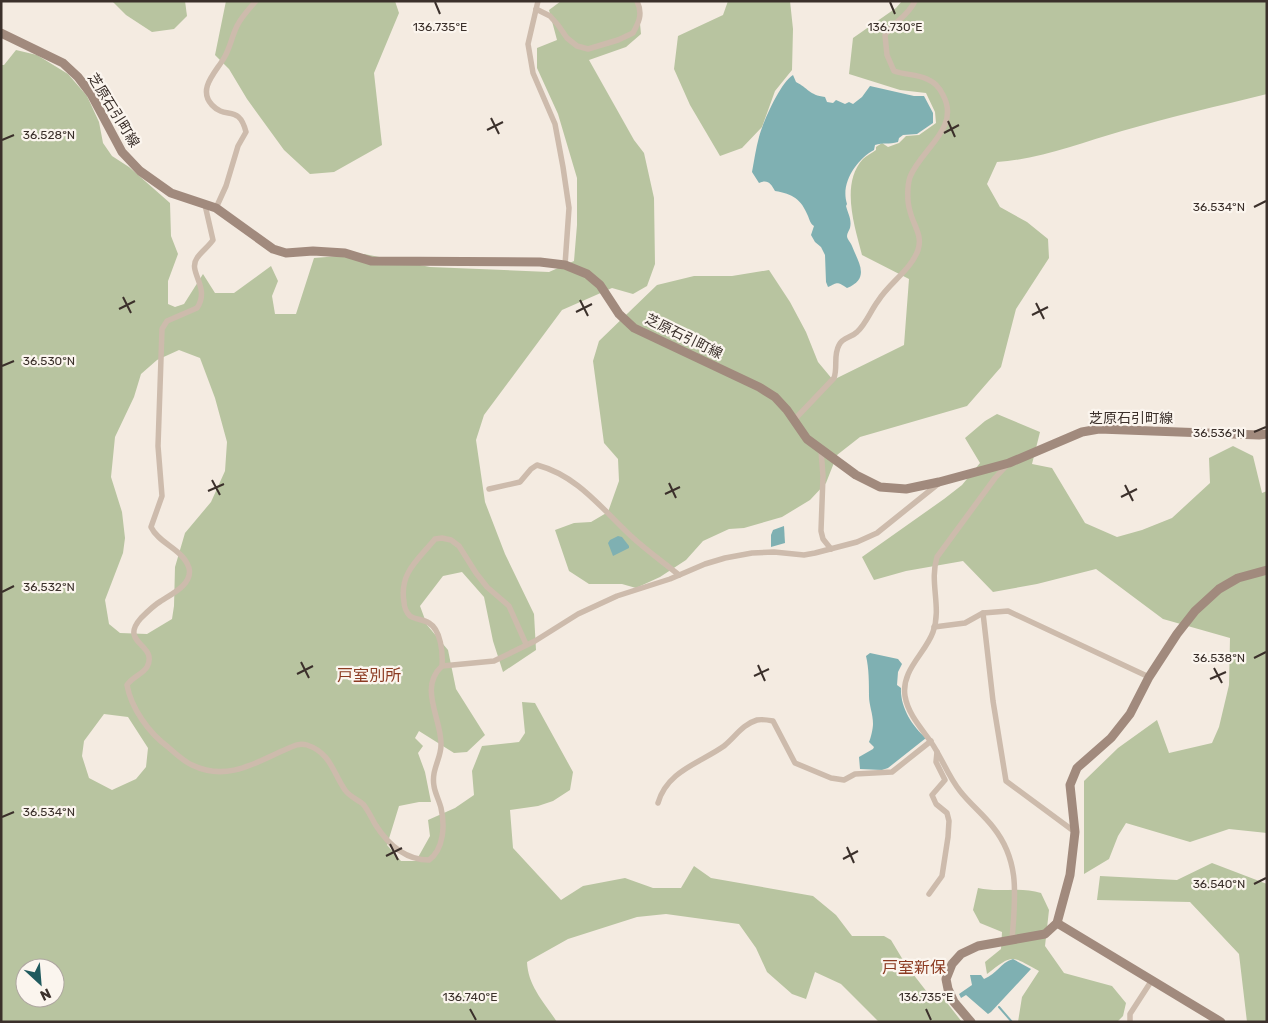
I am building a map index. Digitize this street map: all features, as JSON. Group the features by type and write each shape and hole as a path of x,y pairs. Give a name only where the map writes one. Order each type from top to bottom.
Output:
{"main road":[{"name":"芝原石引町線","path":"1,33 63,63 78,76 91,94 122,152 140,171 172,193 216,208 273,249 286,253 313,251 345,253 371,261 540,262 565,265 587,274 600,286 619,314 634,328 759,387 775,398 807,439 856,475 880,487 906,489 939,482 1009,463 1082,432 1100,429 1267,434"},
{"path":"971,1022 954,1002 948,989 946,979 952,964 961,954 978,946 1045,934 1056,923 1070,875 1075,832 1070,785 1077,768 1116,732 1130,714 1149,677 1177,634 1195,611 1219,589 1238,578 1267,570"},
{"path":"1056,923 1221,1022"}],"street":[{"path":"216,208 226,186 238,146 246,132 240,116 218,109 212,104 207,95 207,87 211,74 224,58 238,25 245,13 256,1"},
{"path":"538,1 528,44 533,73 556,124 569,208 565,265"},
{"path":"536,9 550,16 567,38 577,46 588,49 633,34 640,20 641,12 638,1"},
{"path":"794,420 834,378 837,348 842,340 857,332 878,300 914,259 919,248 919,233 908,204 910,178 943,130 948,119 949,110 947,102 937,86 929,79 894,71 887,55 885,35 890,28 907,14 914,1"},
{"path":"205,205 214,240 197,258 194,266 203,296 198,308 167,321 162,329 158,446 162,496 151,527 161,540 184,558 189,569 189,576 182,588 143,616 133,632 134,637 140,645 148,650 150,656 147,666 127,684 129,694 136,709 161,742 192,765 211,771 224,772 248,768 293,746 307,745 332,763 345,790 363,804 386,841 414,858 429,860 435,856 440,845 443,829 441,807 434,787 433,776 442,747 432,698 432,679 442,666 443,658 439,637 433,626 428,622 410,616 404,607 402,591 405,576 435,539 451,540 459,546 487,587 509,606 526,644"},
{"path":"821,450 823,476 821,531 823,539 831,549"},
{"path":"1009,463 995,478 937,557 933,584 937,610 934,627 925,646 908,673 905,685 907,703 916,722 937,752 958,790 993,826 1011,858 1015,897 1012,940"},
{"path":"488,489 520,482 537,465 559,472 593,498 634,539 679,575"},
{"path":"442,666 494,661 535,641 578,614 617,596 725,558 752,553 774,552 804,555 857,542 877,533 939,482"},
{"path":"934,627 965,623 983,613 1008,611 1149,677"},
{"path":"983,613 993,701 1006,781 1075,832"},
{"path":"658,803 671,780 680,772 722,747 743,727 758,720 773,721 795,763 831,778 844,780 855,774 892,772 930,741"},
{"path":"929,894 942,876 949,821 947,813 936,804 932,795 945,780 936,762 937,752"},
{"path":"1130,1022 1130,1014 1152,980"}],"green space":[{"path":"112,1 185,1 187,16 174,29 152,32 126,15"},
{"path":"226,1 395,1 399,13 374,73 382,145 334,172 310,174 284,150 247,99 229,69 215,55"},
{"path":"561,1 636,1 638,3 641,34 626,47 589,60 634,140 644,153 654,198 655,264 647,286 633,294 612,288 562,310 484,415 476,440 485,502 505,554 534,614 536,650 503,672 493,641 484,597 462,572 443,576 420,606 427,625 448,650 456,689 485,735 467,752 454,753 419,731 415,738 423,746 418,753 425,772 431,802 399,806 387,845 401,861 416,861 430,836 428,820 455,808 474,795 472,771 482,746 519,742 525,733 522,702 535,703 573,772 570,790 553,801 538,806 510,810 513,848 561,900 583,886 625,878 653,888 681,888 694,866 711,878 813,896 836,915 852,936 884,936 891,940 906,965 927,992 944,999 962,1022 879,1022 841,984 815,972 806,999 792,994 767,972 756,948 739,924 666,914 637,917 568,939 527,962 530,979 542,1001 557,1022 1,1022 1,65 4,65 16,50 37,55 68,74 87,96 99,122 103,143 112,156 129,167 170,203 171,236 178,254 168,281 168,304 175,307 184,304 203,274 215,293 234,293 271,266 278,281 272,296 275,314 296,314 314,258 364,254 430,267 549,272 574,261 577,225 577,178 558,114 537,68 537,48 557,40 549,10","holes":["179,350 200,358 215,398 227,442 225,471 211,502 185,533 175,567 172,619 147,634 120,633 109,624 105,600 123,553 125,538 122,512 111,477 115,437 134,397 141,374 157,360","104,714 128,717 148,748 146,767 136,779 112,790 89,778 82,756 84,741"]},
{"path":"728,1 790,1 793,29 792,70 775,91 762,127 742,148 720,156 690,105 674,69 678,36 723,15"},
{"path":"902,1 1267,1 1267,94 1158,121 1045,154 997,162 987,184 1000,207 1027,222 1048,239 1049,258 1016,309 1001,367 967,406 860,437 837,455 826,483 810,500 782,517 744,528 729,529 703,541 686,560 660,577 636,588 622,584 589,584 569,571 555,530 574,523 591,522 608,512 619,481 618,459 604,443 593,361 599,341 657,285 694,276 732,276 769,270 790,302 806,332 818,362 833,380 904,345 909,279 862,255 851,206 852,181 856,169 863,159 876,150 876,147 882,143 888,147 899,143 906,136 919,135 936,123 935,112 926,93 900,90 849,74 853,38 896,8"},
{"path":"997,414 1040,432 1032,464 1052,468 1085,523 1117,537 1142,530 1172,518 1210,483 1209,458 1233,446 1253,456 1262,493 1267,491 1267,833 1229,829 1190,842 1126,823 1118,836 1109,859 1084,874 1084,781 1118,748 1157,720 1169,753 1212,743 1219,727 1229,685 1230,638 1163,619 1096,569 1037,584 993,592 963,561 906,571 874,580 862,557 962,485 980,463 965,438 985,421"},
{"path":"1212,863 1267,884 1267,1022 1247,1022 1239,954 1190,902 1097,900 1100,876 1177,880"},
{"path":"978,888 1026,890 1041,893 1049,910 1045,946 1064,973 1112,986 1126,1003 1123,1016 1117,1022 1018,1022 1022,997 1039,971 1012,959 1002,963 987,974 985,962 1001,949 1002,932 980,923 973,910"}],"water":[{"path":"793,75 796,82 812,93 825,97 827,102 833,103 836,100 845,104 849,102 853,104 862,97 870,86 914,96 924,96 933,113 933,123 917,134 903,135 895,143 875,145 874,150 862,159 848,180 845,196 850,217 850,228 847,236 861,269 861,275 854,284 847,288 837,283 828,287 826,282 825,255 811,235 814,226 799,201 792,196 775,191 771,184 767,182 759,183 752,172 764,122 778,94"},
{"path":"784,526 785,543 771,547 773,530"},
{"path":"618,536 622,537 629,548 613,556 608,543"},
{"path":"870,653 898,659 902,664 898,672 897,685 901,688 901,695 908,716 926,738 888,768 882,770 860,769 859,757 874,747 869,742 873,724 866,656"},
{"path":"1013,959 1031,969 991,1012 988,1014 966,995 961,998 959,994 972,985 970,975 981,975 984,979"}],"waterway":[{"path":"999,1007 1012,1022"}],"district":[{"name":"戸室別所","path":"369,675"},
{"name":"戸室新保","path":"914,967"}]}
